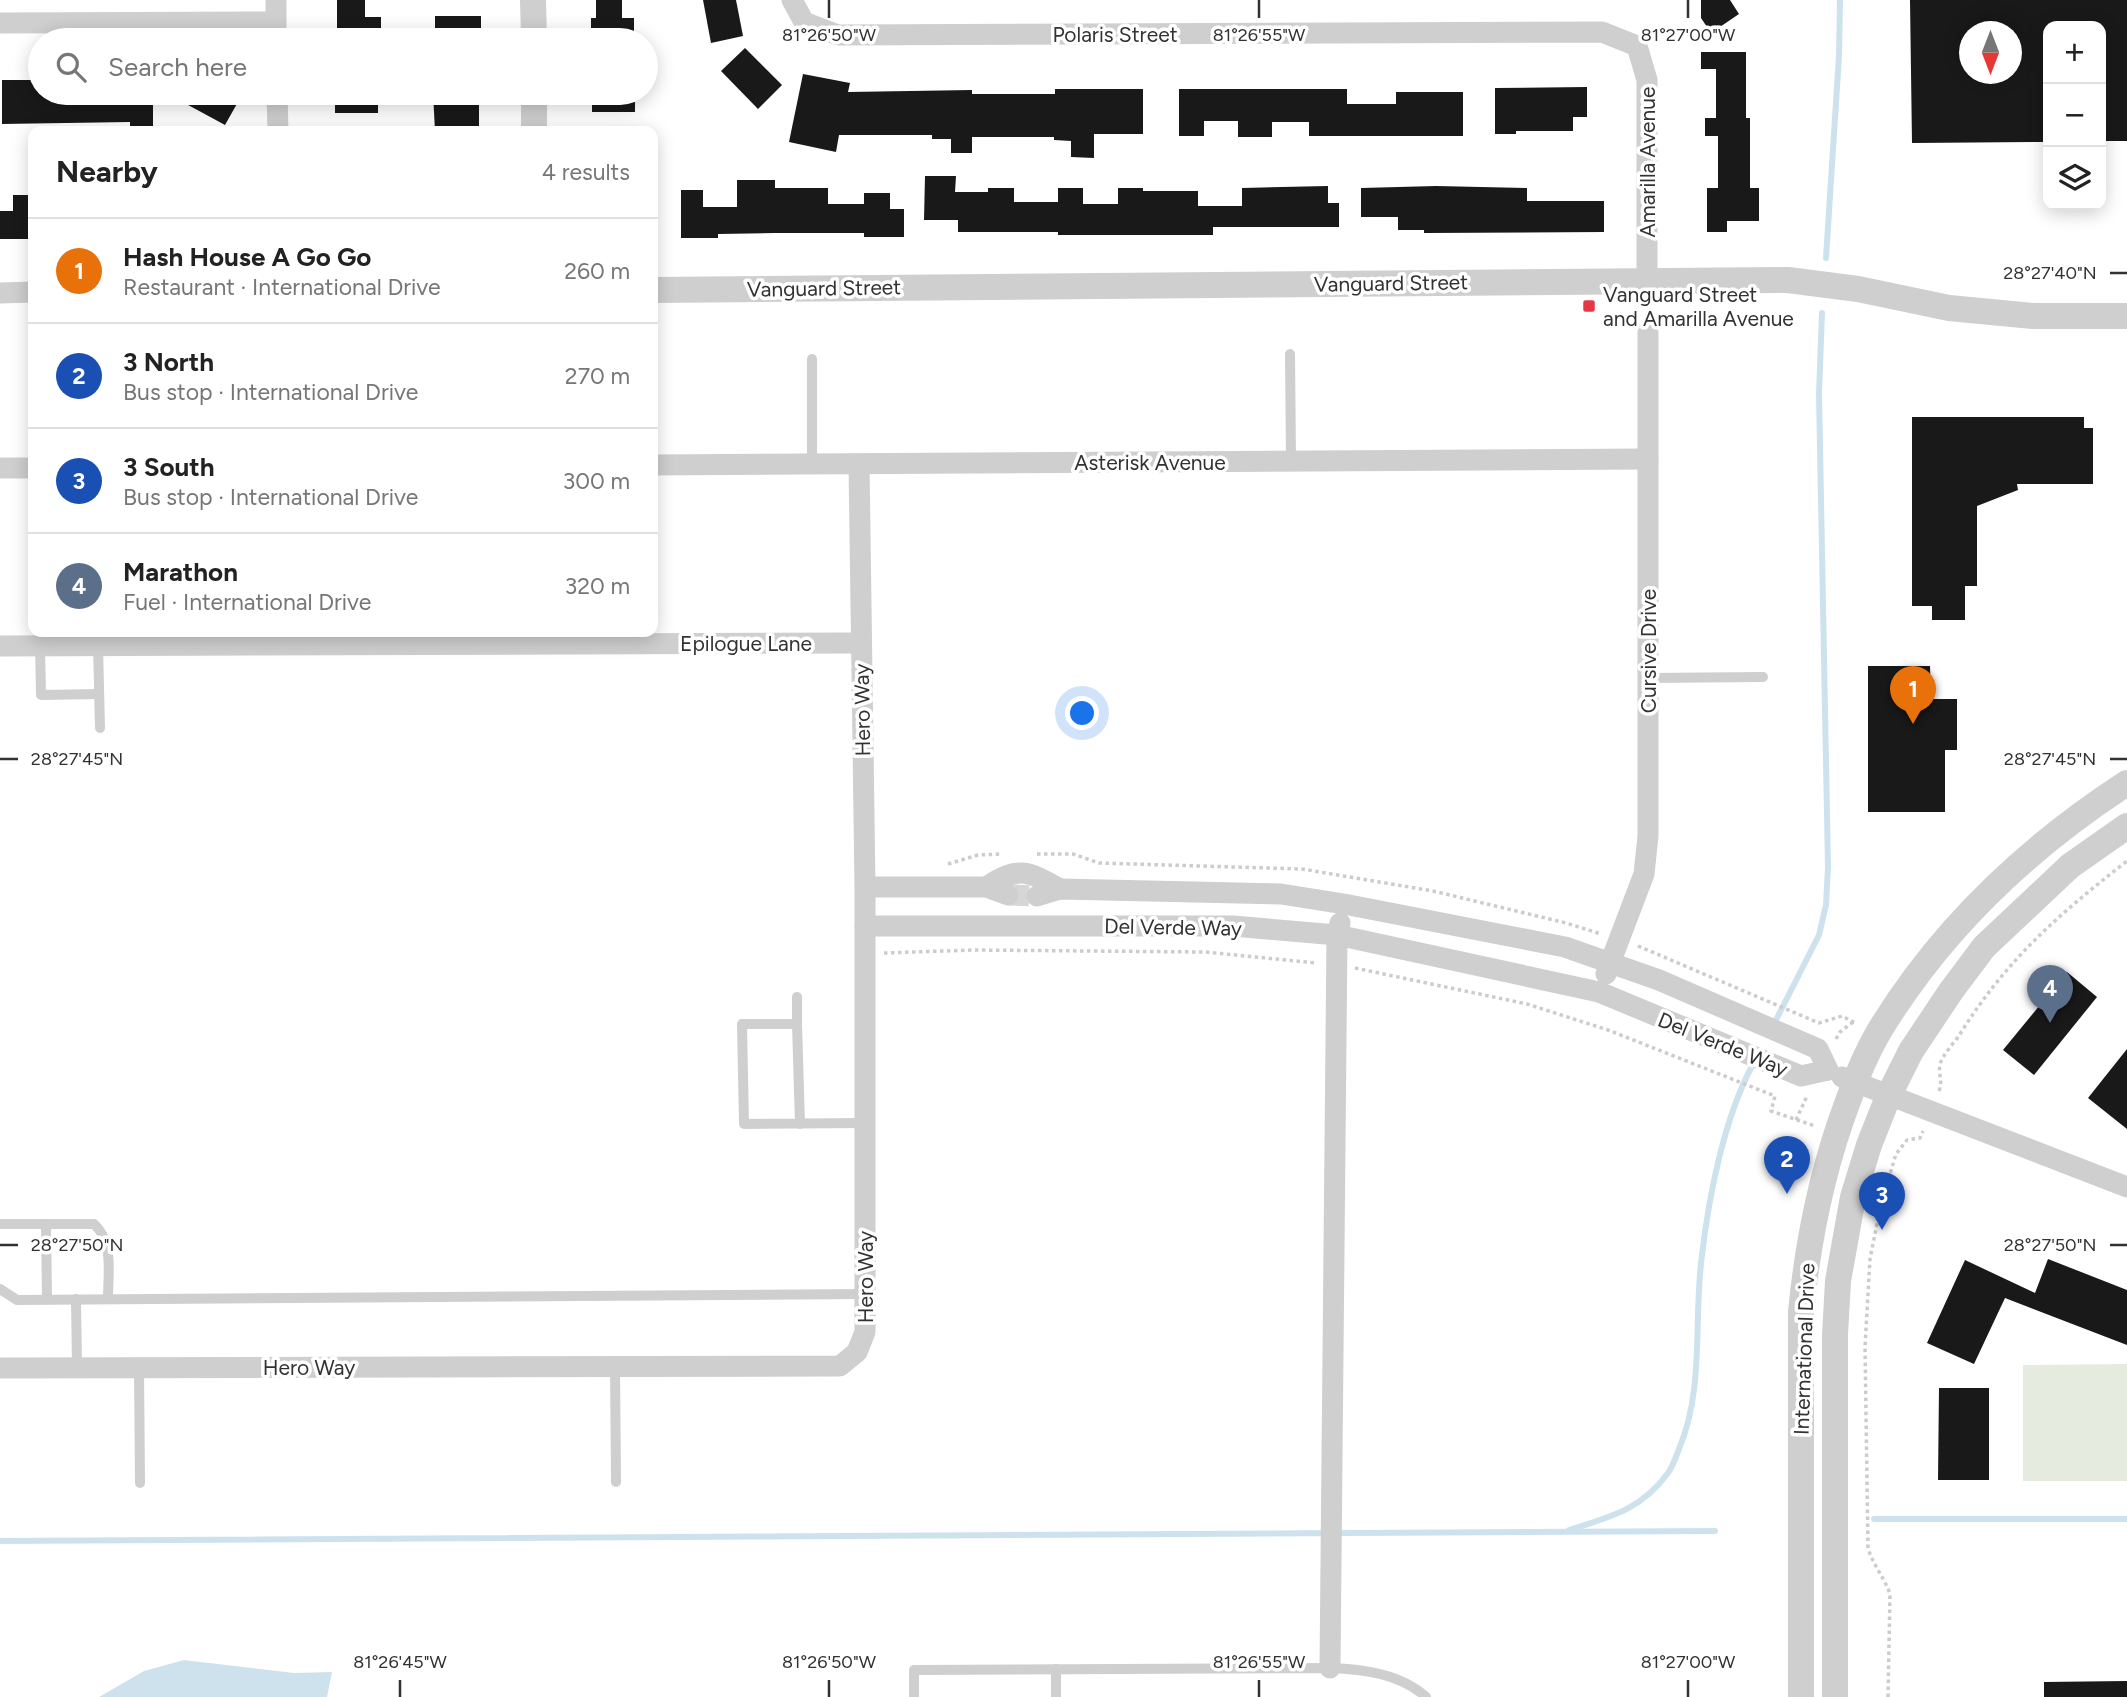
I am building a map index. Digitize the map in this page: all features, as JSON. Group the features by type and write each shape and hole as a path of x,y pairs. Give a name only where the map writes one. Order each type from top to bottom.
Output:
{"street":[{"path":"275,0 276,28"},
{"path":"533,0 534,28"},
{"name":"Polaris Street","path":"792,0 804,22 838,35 1602,32 1637,46"},
{"path":"0,23 172,28"},
{"name":"Amarilla Avenue","path":"1637,46 1647,80 1647,280"},
{"path":"277,105 278,126"},
{"path":"534,105 534,126"},
{"name":"Vanguard Street","path":"658,290 1788,280 1858,289 1949,308 2033,316 2127,316"},
{"path":"0,293 28,292"},
{"name":"Cursive Drive","path":"1599,992 1644,874 1648,836 1648,332"},
{"name":"Asterisk Avenue","path":"658,465 1648,459"},
{"name":"Hero Way","path":"0,1368 840,1366 857,1352 865,1332 865,887 859,464"},
{"path":"0,468 28,468"},
{"name":"Epilogue Lane","path":"0,646 861,643"},
{"name":"International Drive","path":"1801,1697 1801,1312 1807,1256 1820,1188 1836,1133 1854,1083 1877,1034 1947,936 1986,894 2049,838 2127,783"},
{"name":"International Drive","path":"1835,1697 1835,1335 1838,1282 1853,1197 1869,1145 1888,1097 1911,1051 1984,947 2070,866 2127,826"},
{"name":"Del Verde Way","path":"986,887 1007,874 1035,874 1060,889"},
{"name":"Del Verde Way","path":"865,887 986,887 1008,895"},
{"path":"1060,889 1060,926"},
{"name":"Del Verde Way","path":"865,926 1233,926 1337,935 1599,992 1801,1076 1828,1070 1818,1049 1659,980 1566,947 1281,894 1060,889 1037,895"},
{"path":"1330,1668 1337,935 1344,904"},
{"path":"1828,1070 1931,1114 2127,1187"}],"lane":[{"path":"1290,354 1291,461"},
{"path":"812,359 812,464"},
{"path":"40,646 41,695 99,694"},
{"path":"98,646 100,728"},
{"path":"1648,678 1763,677"},
{"path":"797,997 800,1124"},
{"path":"797,1024 742,1024 744,1124 865,1123"},
{"path":"0,1224 94,1224 104,1233 107,1245 108,1299"},
{"path":"46,1224 47,1299"},
{"path":"0,1289 17,1300 865,1294"},
{"path":"76,1299 77,1367"},
{"path":"615,1366 616,1482"},
{"path":"139,1367 140,1483"},
{"path":"914,1697 914,1670 1356,1668 1381,1674 1420,1691 1426,1697"},
{"path":"1056,1669 1056,1697"}],"path":[{"path":"1888,1697 1890,1594 1885,1580 1872,1562 1868,1548 1867,1304 1873,1245 1881,1204 1896,1154 1907,1140 1920,1138 1942,1083 1940,1065 1975,1011 2002,974 2049,924 2127,862"}],"shaded area":[{"path":"2127,1364 2127,1481 2023,1481 2023,1365"}],"water":[{"path":"184,1660 294,1673 332,1672 327,1697 99,1697 144,1671"}],"building":[{"path":"337,0 365,0 365,17 381,17 381,28 337,28"},
{"path":"596,0 622,0 622,18 634,18 634,28 591,28 591,18 596,18"},
{"path":"703,0 736,0 743,36 711,43"},
{"path":"1701,0 1730,0 1739,14 1711,33 1701,18"},
{"path":"1910,0 2127,0 2127,141 2106,141 2106,21 2043,21 2043,142 1912,143"},
{"path":"435,16 481,16 481,28 435,28"},
{"path":"745,48 782,85 758,109 721,71"},
{"path":"1701,52 1746,52 1750,188 1759,188 1759,221 1727,221 1727,232 1707,232 1707,188 1718,188 1718,136 1705,136 1705,118 1716,118 1716,69 1701,69"},
{"path":"803,74 850,83 848,92 972,90 972,94 1055,94 1055,89 1143,89 1143,134 1094,134 1094,158 1071,157 1071,141 1054,140 1054,137 972,137 972,153 951,153 951,139 932,139 932,135 839,135 836,152 789,142"},
{"path":"2,80 28,80 28,105 153,105 153,126 130,126 130,122 2,124"},
{"path":"1587,87 1587,117 1573,117 1573,131 1516,131 1516,134 1495,134 1495,88"},
{"path":"1179,89 1347,89 1347,104 1396,104 1396,92 1463,92 1463,136 1309,136 1309,122 1272,122 1272,137 1238,137 1238,121 1204,121 1204,136 1179,136"},
{"path":"188,105 236,105 225,125"},
{"path":"335,105 378,105 378,113 335,113"},
{"path":"434,105 479,105 479,126 435,126"},
{"path":"592,105 635,105 635,112 592,112"},
{"path":"925,176 956,176 955,192 988,192 988,188 1014,188 1014,202 1058,202 1058,188 1083,188 1083,204 1118,204 1118,188 1143,188 1143,191 1198,191 1198,206 1242,206 1242,188 1328,186 1328,203 1339,203 1339,227 1213,227 1213,235 958,232 958,220 924,220"},
{"path":"737,180 775,180 775,188 828,188 828,204 864,204 864,193 890,193 890,209 904,209 904,237 864,237 864,233 775,233 681,238 681,190 703,190 703,207 737,207"},
{"path":"1361,188 1527,188 1527,201 1604,201 1604,232 1424,233 1424,230 1398,230 1398,217 1361,217"},
{"path":"13,195 28,195 28,239 0,239 0,211 13,211"},
{"path":"1912,417 2084,417 2084,428 2093,428 2093,484 2017,484 2018,490 1977,506 1977,586 1965,586 1965,620 1932,620 1932,606 1912,606"},
{"path":"1868,666 1930,666 1931,699 1957,699 1957,750 1945,750 1945,812 1868,812"},
{"path":"2067,972 2097,997 2034,1075 2003,1050"},
{"path":"2127,1049 2127,1129 2088,1098"},
{"path":"2048,1259 2127,1290 2127,1345 2005,1298 1974,1364 1927,1343 1965,1260 2035,1293"},
{"path":"1939,1388 1989,1388 1989,1480 1938,1480"},
{"path":"2127,1681 2127,1697 2044,1697 2044,1682"}],"waterway":[{"path":"1826,258 1840,0"},
{"path":"1776,1020 1819,935 1826,905 1828,867 1819,394 1822,313"},
{"path":"1569,1530 1611,1516 1636,1504 1658,1486 1676,1458 1692,1402 1697,1353 1699,1279 1714,1183 1733,1109 1752,1066"},
{"path":"1874,1519 2127,1519"},
{"path":"0,1541 1715,1531"}],"tunnel":[{"path":"1008,895 1037,896"}],"place":[{"name":"Vanguard Street and Amarilla Avenue","path":"1589,306"},
{"name":"Hash House A Go Go","path":"1913,724"},
{"name":"Marathon","path":"2050,1023"},
{"name":"3 North","path":"1787,1194"},
{"name":"3 South","path":"1882,1230"}]}
